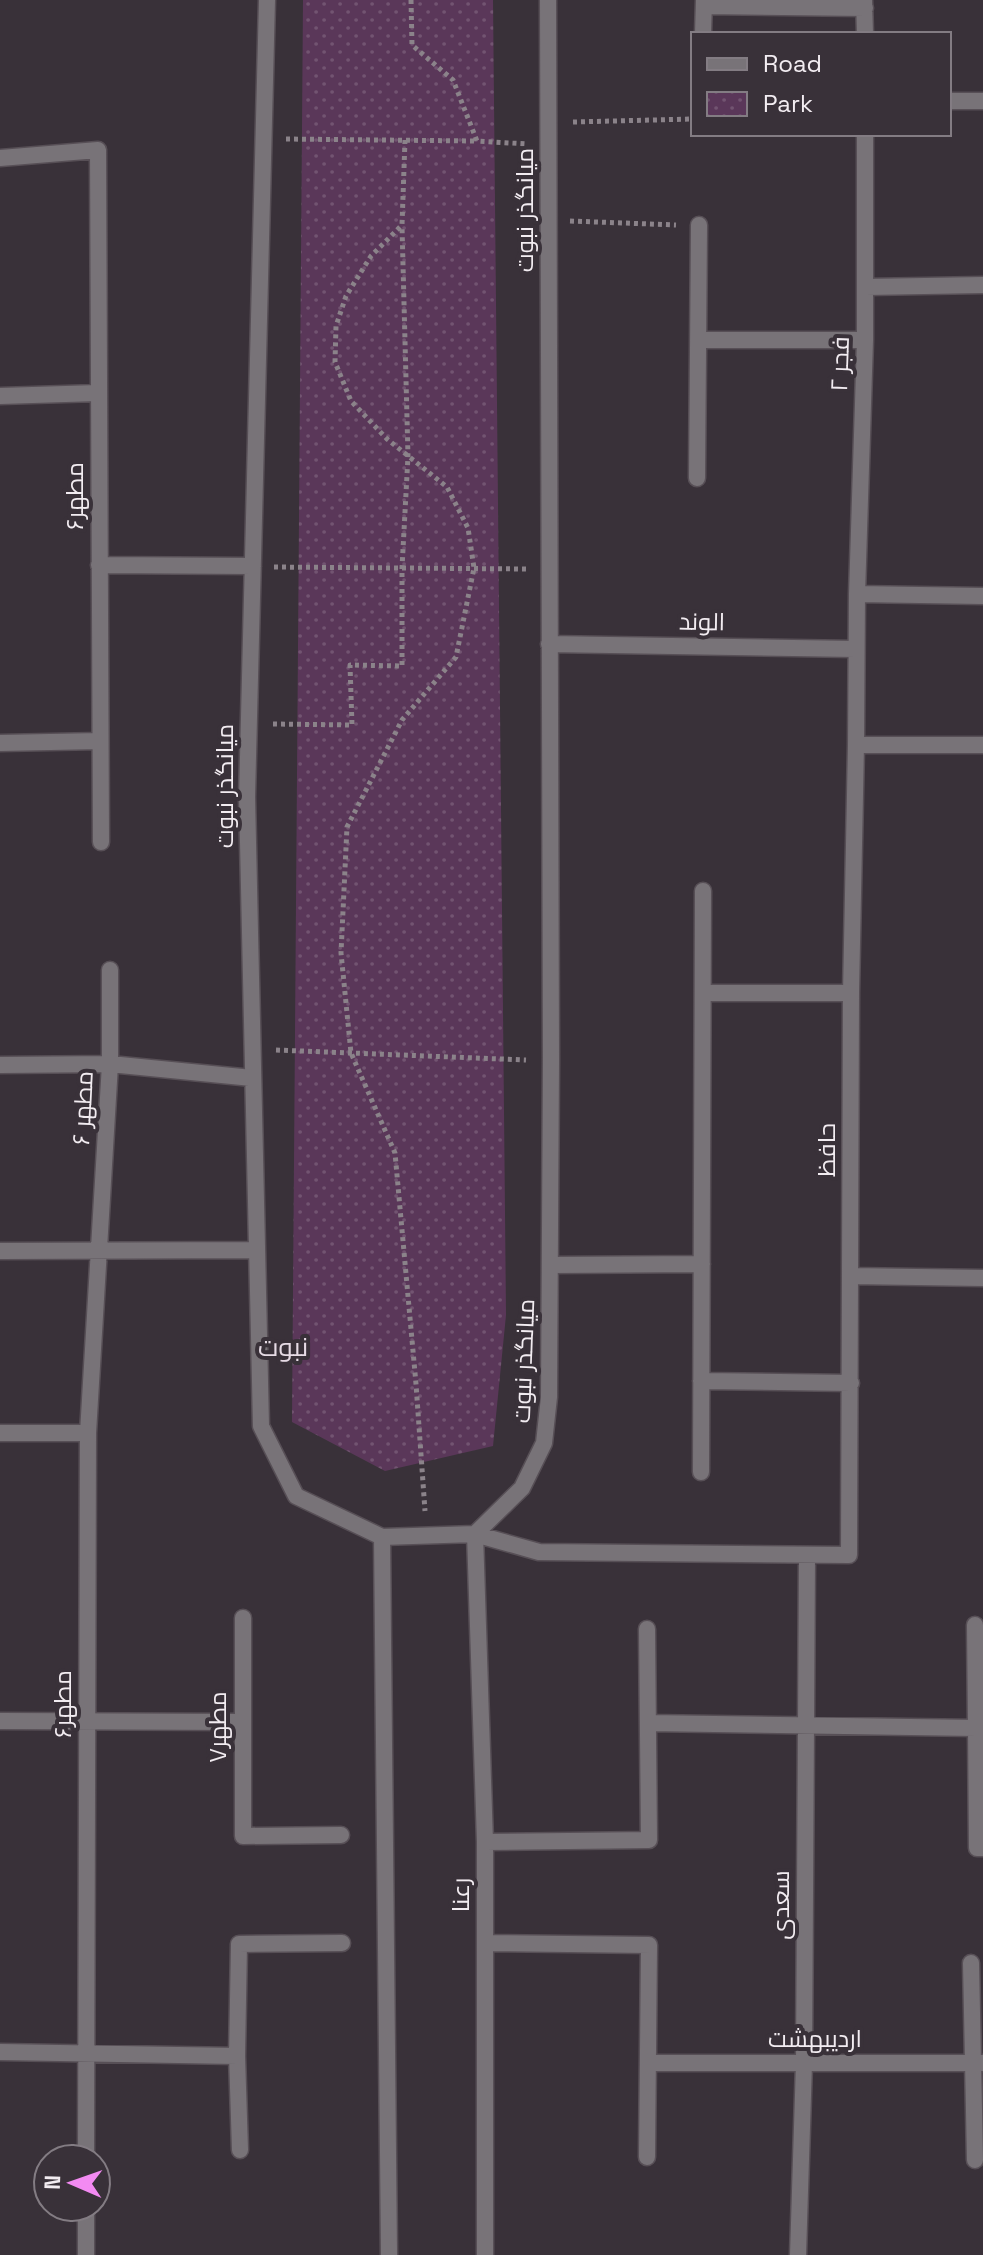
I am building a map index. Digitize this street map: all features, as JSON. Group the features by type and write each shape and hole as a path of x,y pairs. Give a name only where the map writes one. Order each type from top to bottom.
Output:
{"street":[{"name":"میانگذر نبوت","path":"267,0 247,797 261,1426 296,1496 382,1537 475,1534 522,1488 544,1443 549,1397 552,1265 548,0"},
{"path":"703,32 704,3 864,4 865,32"},
{"path":"951,101 983,101"},
{"name":"فجر ۲","path":"857,594 866,287 865,136"},
{"name":"مطهر۶","path":"0,158 98,150 101,842"},
{"path":"697,478 699,225"},
{"path":"866,287 983,285"},
{"path":"698,340 865,340"},
{"path":"0,396 98,393"},
{"path":"99,565 253,566"},
{"path":"983,596 857,594 855,649 856,745 983,745"},
{"name":"الوند","path":"549,644 855,649"},
{"path":"0,743 100,741"},
{"name":"حافظ","path":"807,1556 849,1555 851,993 856,745"},
{"path":"701,1472 703,891"},
{"name":"مطهر ۶","path":"98,1249 110,1064 110,970"},
{"path":"703,993 851,993"},
{"path":"0,1065 110,1064 252,1078"},
{"name":"مطهر۶","path":"86,2143 88,1433 98,1249"},
{"path":"0,1251 257,1250"},
{"path":"552,1265 702,1264"},
{"path":"851,1276 983,1278"},
{"path":"701,1381 851,1383"},
{"path":"0,1433 88,1433"},
{"path":"475,1534 539,1552 807,1556"},
{"name":"رعنا","path":"475,1534 485,1842 485,2255"},
{"path":"382,1537 389,2255"},
{"name":"سعدی","path":"798,2255 804,2063 807,1556"},
{"name":"مطهر۷","path":"243,1618 243,1836 341,1835"},
{"path":"975,1625 977,1848 983,1848"},
{"path":"485,1842 649,1840 647,1629"},
{"path":"0,1721 242,1722"},
{"path":"649,1723 976,1728"},
{"path":"240,2150 237,2056 239,1944 342,1943"},
{"path":"485,1943 649,1945 647,2157"},
{"path":"971,1963 978,2063 975,2160"},
{"path":"0,2052 237,2056"},
{"name":"اردیبهشت","path":"648,2063 978,2063"},
{"path":"86,2223 86,2255"}],"path":[{"path":"411,0 412,45 453,80 477,141"},
{"path":"548,122 691,119"},
{"path":"264,139 477,141 548,145"},
{"path":"249,723 352,725 350,665 402,666 402,568 408,456 402,225 405,140"},
{"path":"549,221 699,225"},
{"path":"402,225 371,256 346,296 336,326 335,362 351,401 387,439 447,487 468,528 474,568 456,657 402,720 347,827 341,953 351,1053 395,1153 426,1536"},
{"path":"253,566 550,569"},
{"path":"251,1049 551,1061"}],"green space":[{"path":"303,0 493,0 506,1315 493,1446 385,1471 292,1422"}],"district":[{"name":"نبوت","path":"283,1347"}]}
